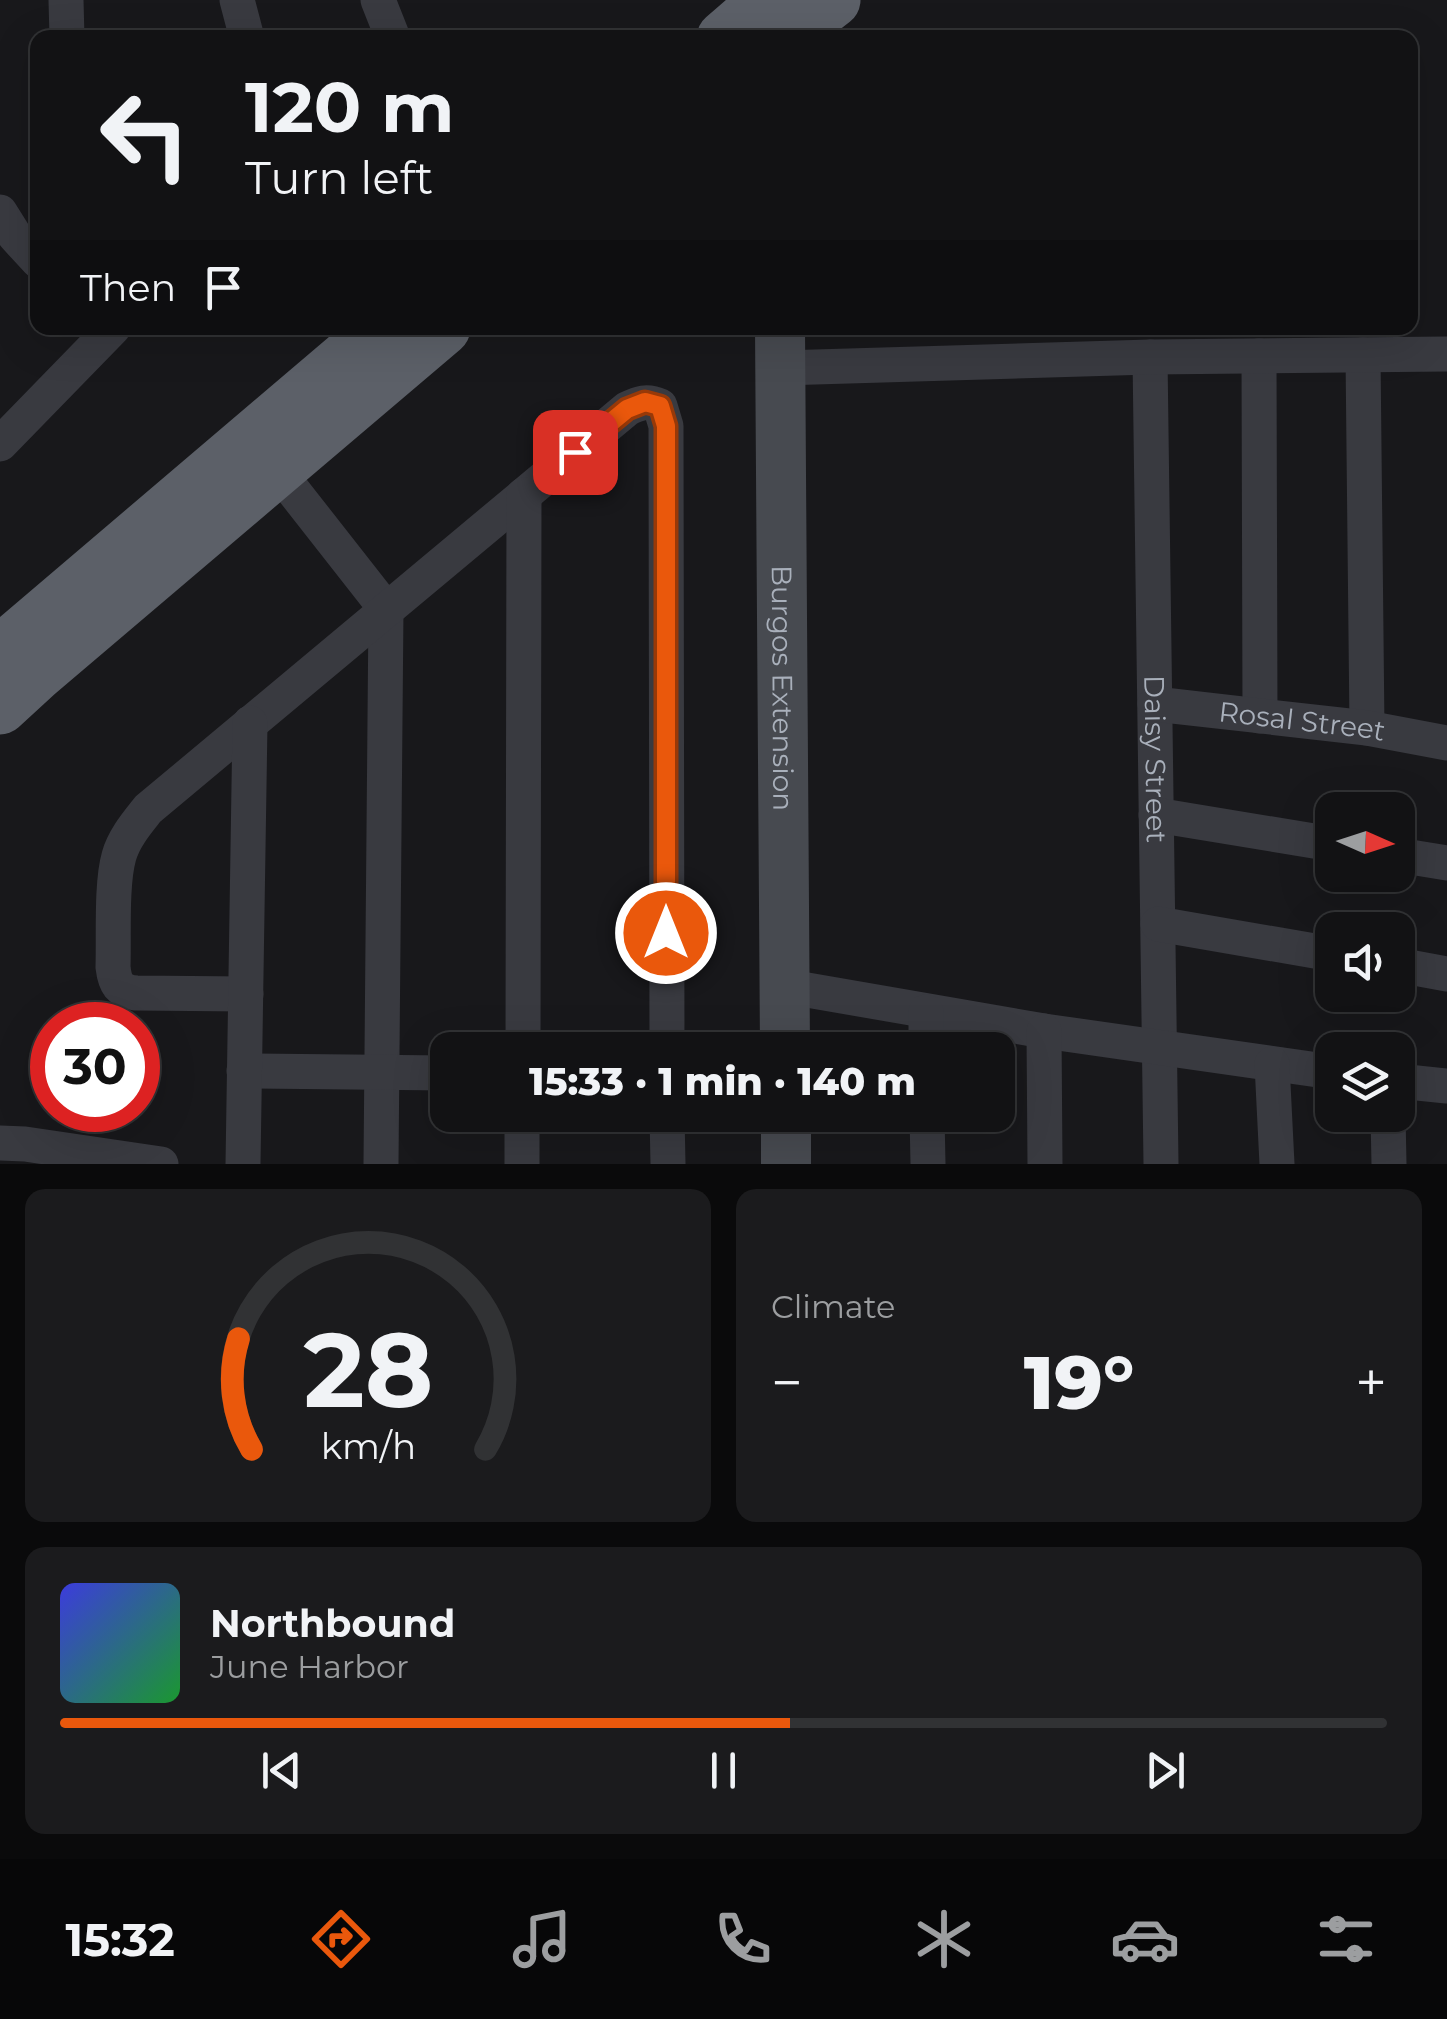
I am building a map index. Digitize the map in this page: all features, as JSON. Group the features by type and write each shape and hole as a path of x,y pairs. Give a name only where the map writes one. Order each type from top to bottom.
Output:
{"highway":[{"path":"733,30 768,0"},
{"path":"793,30 833,0"},
{"path":"264,454 375,335"},
{"path":"12,669 264,454 433,335"}],"main road":[{"path":"780,0 782,30"},
{"name":"Burgos Extension","path":"780,348 784,1032"},
{"path":"786,1132 786,1164"}],"street":[{"path":"66,0 67,30"},
{"path":"237,0 245,30"},
{"path":"378,0 390,30"},
{"path":"0,444 105,335"},
{"path":"780,348 1150,357 1447,354"},
{"path":"1363,355 1367,728"},
{"path":"1258,356 1260,716"},
{"name":"Daisy Street","path":"1150,357 1162,1164"},
{"path":"246,994 126,992 118,988 113,967 119,855 130,832 148,809 250,723 627,409 645,402 660,406 666,426 666,1032"},
{"path":"264,454 386,610 380,1164"},
{"path":"523,1032 524,495"},
{"name":"Rosal Street","path":"1155,704 1367,728 1447,743"},
{"path":"243,1164 250,723"},
{"path":"1156,816 1315,841"},
{"path":"1415,857 1447,862"},
{"path":"1158,924 1315,951"},
{"path":"1415,968 1447,974"},
{"path":"784,986 1044,1031 1315,1070"},
{"path":"926,1012 926,1032"},
{"path":"1044,1031 1045,1164"},
{"path":"1272,1064 1277,1164"},
{"path":"244,1071 430,1073"},
{"path":"1415,1083 1447,1086"},
{"path":"522,1132 522,1164"},
{"path":"667,1132 668,1164"},
{"path":"927,1132 928,1164"},
{"path":"1388,1132 1388,1164"},
{"path":"0,1143 161,1164"}],"route":[{"path":"575,452 636,404 653,402 660,406 666,426 666,933"}]}
